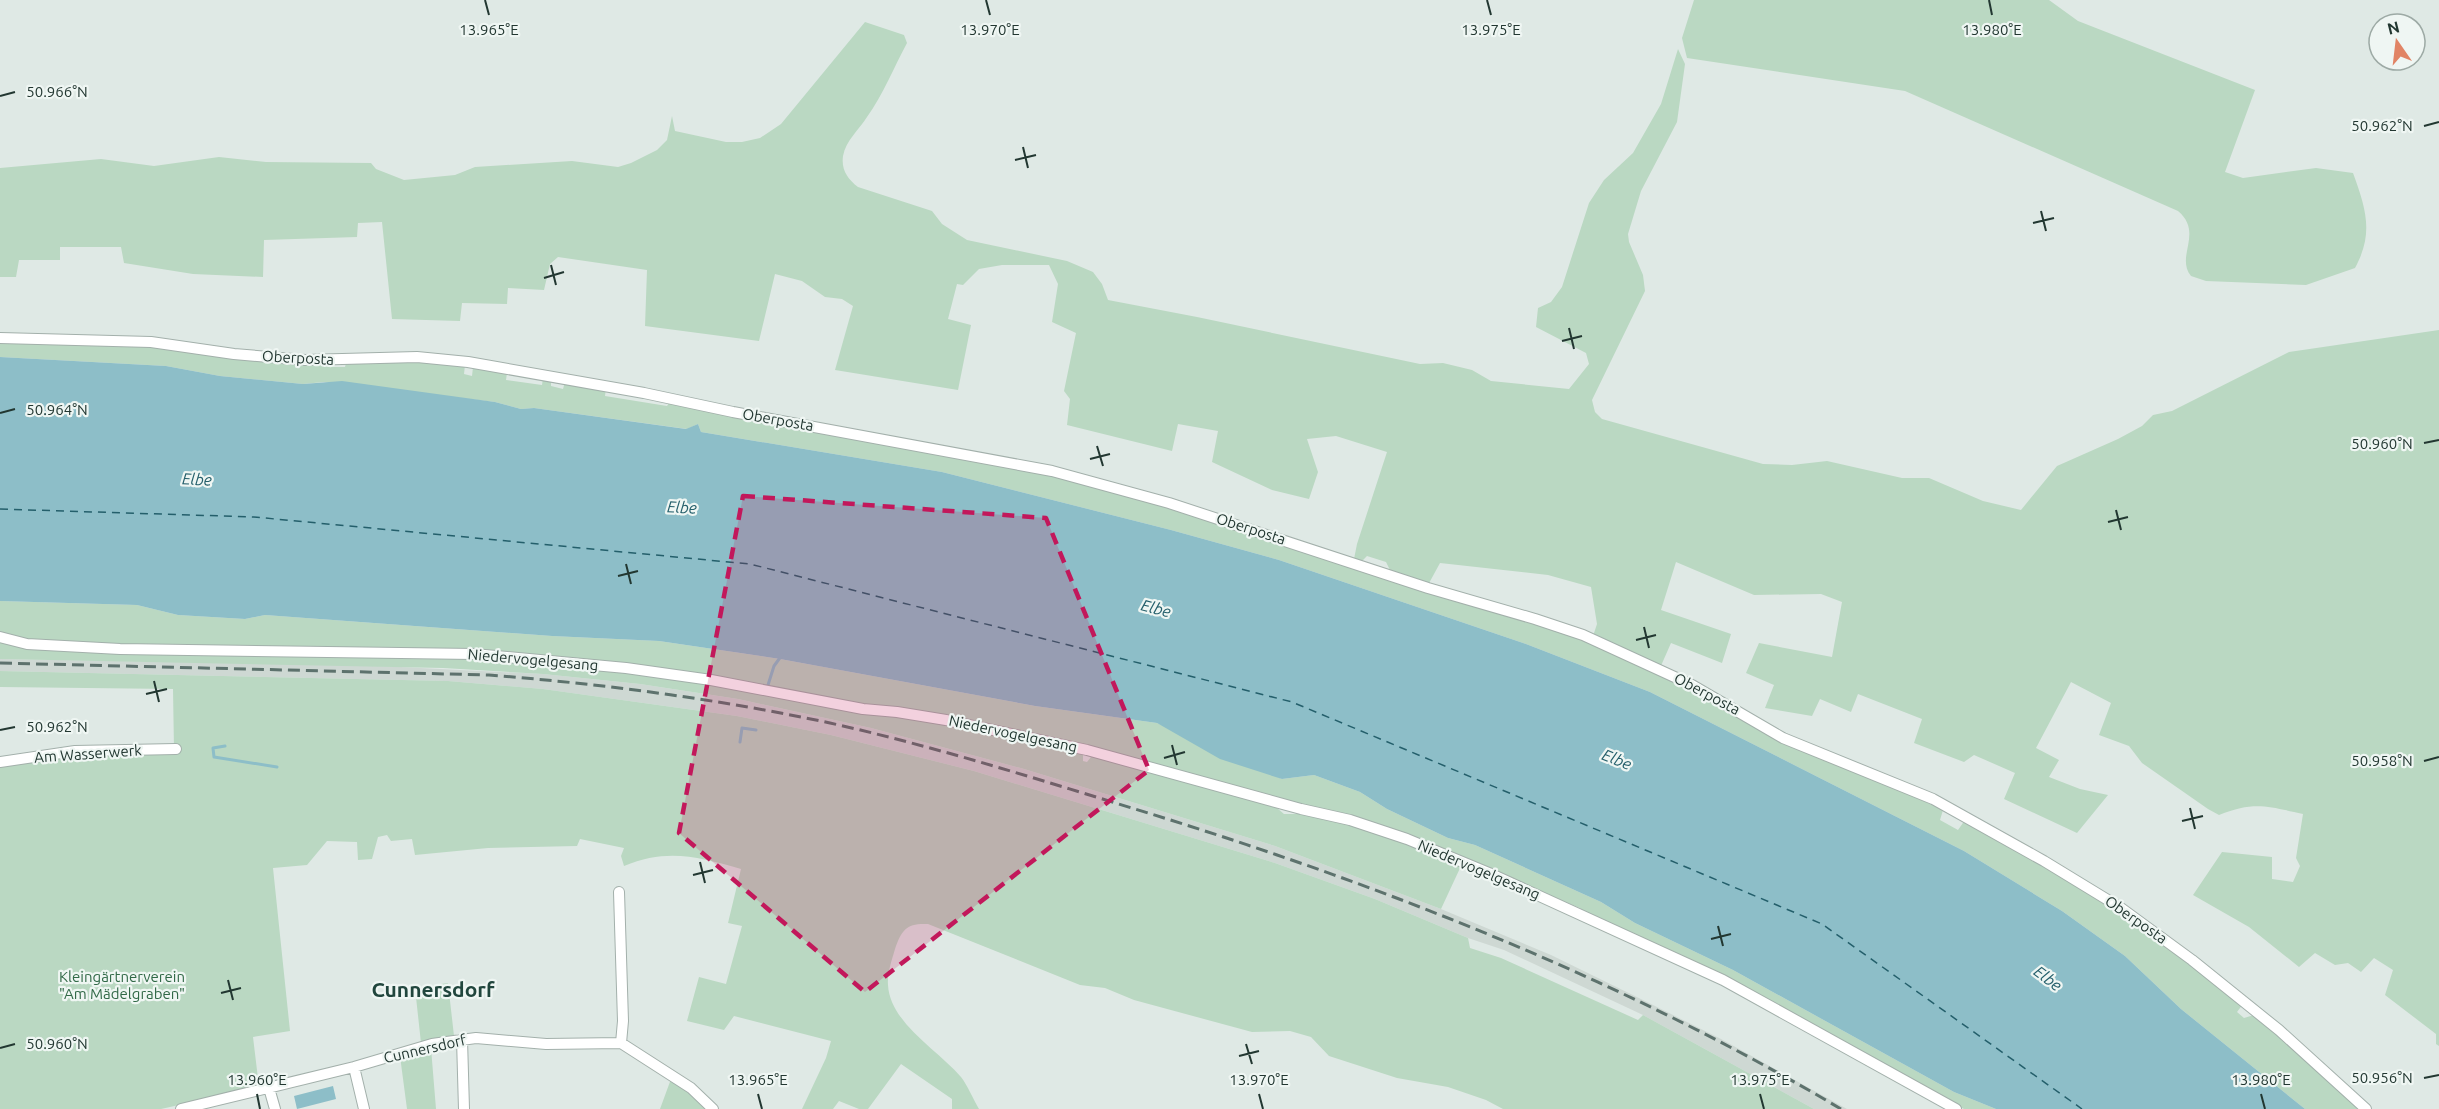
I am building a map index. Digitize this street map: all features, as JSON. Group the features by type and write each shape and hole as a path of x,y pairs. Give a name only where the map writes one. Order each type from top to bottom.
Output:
{"street":[{"name":"Oberposta","path":"0,338 151,342 234,354 305,360 417,357 468,362 644,393 1052,471 1169,503 1450,595 1535,618 1583,635 1692,685 1783,738 1933,799 2044,861 2121,908 2192,960 2279,1030 2366,1109"},
{"name":"Niedervogelgesang","path":"0,637 27,644 120,649 474,654 626,668 711,680 863,709 936,718 1096,752 1289,806 1360,823 1407,839 1489,873 1723,980 1956,1109"},
{"name":"Am Wasserwerk","path":"0,762 75,752 176,749"},
{"path":"619,892 623,1022 621,1043 691,1088 713,1109"},
{"name":"Cunnersdorf","path":"181,1109 462,1039 494,1038 546,1044 621,1043"},
{"path":"462,1039 464,1109"},
{"path":"354,1067 364,1109"},
{"path":"269,1088 275,1109"}],"highlighted area":[{"path":"743,496 1046,518 1149,770 865,992 679,833"}],"shaded area":[{"path":"0,659 360,665 543,674 640,684 738,699 871,728 1024,769 1275,846 1441,909 1551,955 1645,1001 1721,1039 1847,1109 1814,1109 1643,1015 1504,950 1468,938 1375,899 1275,863 974,771 831,735 737,716 543,689 448,681 0,671"}],"green space":[{"path":"1694,0 2049,0 2078,21 2255,90 2225,172 2243,178 2316,168 2353,173 2366,221 2365,243 2361,255 2355,268 2306,285 2206,281 2191,276 2186,260 2189,228 2178,211 1905,91 1687,58 1682,38"},
{"path":"865,22 904,35 907,43 878,100 845,150 844,170 858,187 932,211 942,224 967,240 1067,261 1093,272 1102,284 1108,300 1420,364 1443,363 1472,370 1491,381 1569,389 1589,364 1586,353 1536,327 1538,308 1551,302 1562,287 1589,203 1604,180 1633,153 1661,104 1678,49 1685,64 1677,122 1641,191 1628,234 1629,242 1643,275 1645,291 1592,400 1595,412 1602,419 1763,464 1792,465 1827,461 1902,478 1929,478 1983,501 2021,510 2057,466 2118,439 2142,426 2153,415 2172,411 2289,352 2439,330 2439,1046 2436,1044 2436,1034 2385,995 2393,970 2374,958 2361,972 2348,963 2335,965 2315,953 2299,967 2249,927 2193,895 2222,852 2272,857 2272,879 2293,882 2300,866 2296,858 2303,814 2261,806 2251,806 2219,815 2208,809 2142,763 2129,746 2099,735 2111,703 2071,682 2036,748 2059,760 2049,777 2080,789 2108,795 2077,833 2004,799 2015,773 1974,755 1964,762 1914,743 1922,719 1858,694 1851,712 1820,699 1812,716 1765,708 1774,685 1746,673 1759,643 1832,657 1842,602 1821,594 1754,595 1676,562 1661,610 1731,634 1722,663 1671,643 1660,668 1593,636 1597,624 1591,587 1548,575 1440,563 1428,585 1391,572 1386,562 1367,556 1360,563 1354,559 1357,544 1387,452 1336,436 1307,439 1318,472 1309,499 1272,490 1212,462 1218,431 1178,424 1172,451 1067,425 1070,399 1064,391 1076,333 1052,322 1058,284 1049,265 1002,265 979,269 963,285 957,284 948,319 971,325 958,390 835,370 853,306 842,299 825,297 802,281 775,274 759,341 645,326 647,270 558,257 550,264 544,290 508,288 507,304 462,303 460,321 392,319 382,222 358,223 357,237 264,240 263,277 193,274 124,263 121,247 60,247 60,260 19,260 16,277 0,277 0,168 101,159 154,166 219,157 266,162 371,163 376,169 404,180 455,175 475,167 572,161 618,167 657,150 667,140 672,116 675,131 726,142 742,142 760,138 781,124"},
{"path":"0,342 116,343 330,364 334,367 345,367 346,363 394,360 465,365 464,374 472,376 473,367 507,373 506,380 542,385 543,378 551,380 551,386 563,389 565,382 606,388 605,396 667,406 669,403 1084,482 1582,639 1691,687 1735,713 1943,810 1940,820 1958,830 1965,820 2118,909 2190,961 2224,993 2228,992 2243,1004 2237,1012 2244,1018 2254,1015 2362,1109 2305,1109 2181,1009 2125,956 2062,911 1964,851 1650,692 1526,644 1279,560 942,472 701,432 698,424 687,429 534,408 521,409 495,402 324,382 303,384 220,376 166,366 0,357"},
{"path":"0,601 137,605 178,615 245,619 265,615 552,636 659,641 780,659 1035,706 1157,723 1282,779 1314,775 1360,792 1387,809 1448,838 1475,845 1601,902 1635,923 1733,970 1954,1092 1996,1109 1964,1109 1816,1026 1582,912 1580,908 1406,836 1109,751 946,716 862,705 625,665 28,640 0,633"},
{"path":"0,639 27,649 474,658 626,671 898,715 1077,753 1083,755 1083,761 1087,762 1091,757 1097,755 1277,808 1284,814 1301,814 1380,832 1461,866 1441,909 1275,846 1024,769 871,728 738,699 640,684 543,674 443,668 0,659"},
{"name":"Kleingärtnerverein \"Am Mädelgraben\"","path":"0,671 448,681 543,689 737,716 831,735 974,771 1275,863 1375,899 1468,938 1470,948 1501,958 1638,1020 1643,1015 1814,1109 1503,1109 1486,1100 1448,1087 1397,1078 1329,1056 1311,1037 1290,1031 1252,1032 1134,1000 1105,988 1080,985 928,924 921,924 906,929 898,942 888,976 891,999 906,1024 961,1077 979,1109 952,1109 952,1099 901,1064 868,1109 859,1109 839,1101 833,1109 802,1109 826,1058 831,1041 734,1016 724,1030 687,1021 699,977 726,984 742,926 728,923 741,869 683,856 655,857 624,866 621,856 624,848 580,839 577,846 488,848 415,855 412,839 391,841 387,835 378,837 372,859 358,860 357,842 327,841 307,865 273,868 290,1031 253,1037 259,1087 161,1109 0,1109 0,764 75,754 174,750 173,689 0,687"},
{"path":"448,983 454,1036 421,1043 415,988"},
{"path":"431,1048 436,1109 407,1109 400,1056"},
{"path":"671,1079 708,1109 660,1109"}],"water":[{"name":"Elbe","path":"0,357 166,366 220,376 303,384 342,381 495,402 521,409 534,408 686,429 698,424 701,432 942,472 1279,560 1526,644 1650,692 1964,851 2062,911 2125,956 2181,1009 2305,1109 1996,1109 1954,1092 1733,970 1635,923 1601,902 1475,845 1448,838 1387,809 1360,792 1314,775 1282,779 1220,759 1157,723 1035,706 780,659 659,641 552,636 265,615 245,619 178,615 137,605 0,601"},
{"path":"333,1086 336,1099 297,1109 294,1096"}],"waterway":[{"path":"768,685 774,666 782,655"},
{"path":"740,742 742,728 756,730"},
{"path":"225,746 213,748 214,757 277,767"}],"ferry route":[{"path":"0,509 254,517 750,564 1292,702 1822,924 2082,1109"}],"railway":[{"path":"0,663 489,675 575,683 703,700 788,714 869,732 983,763 1227,838 1408,902 1585,976 1672,1017 1841,1109"}],"district":[{"name":"Cunnersdorf","path":"433,990"}]}
